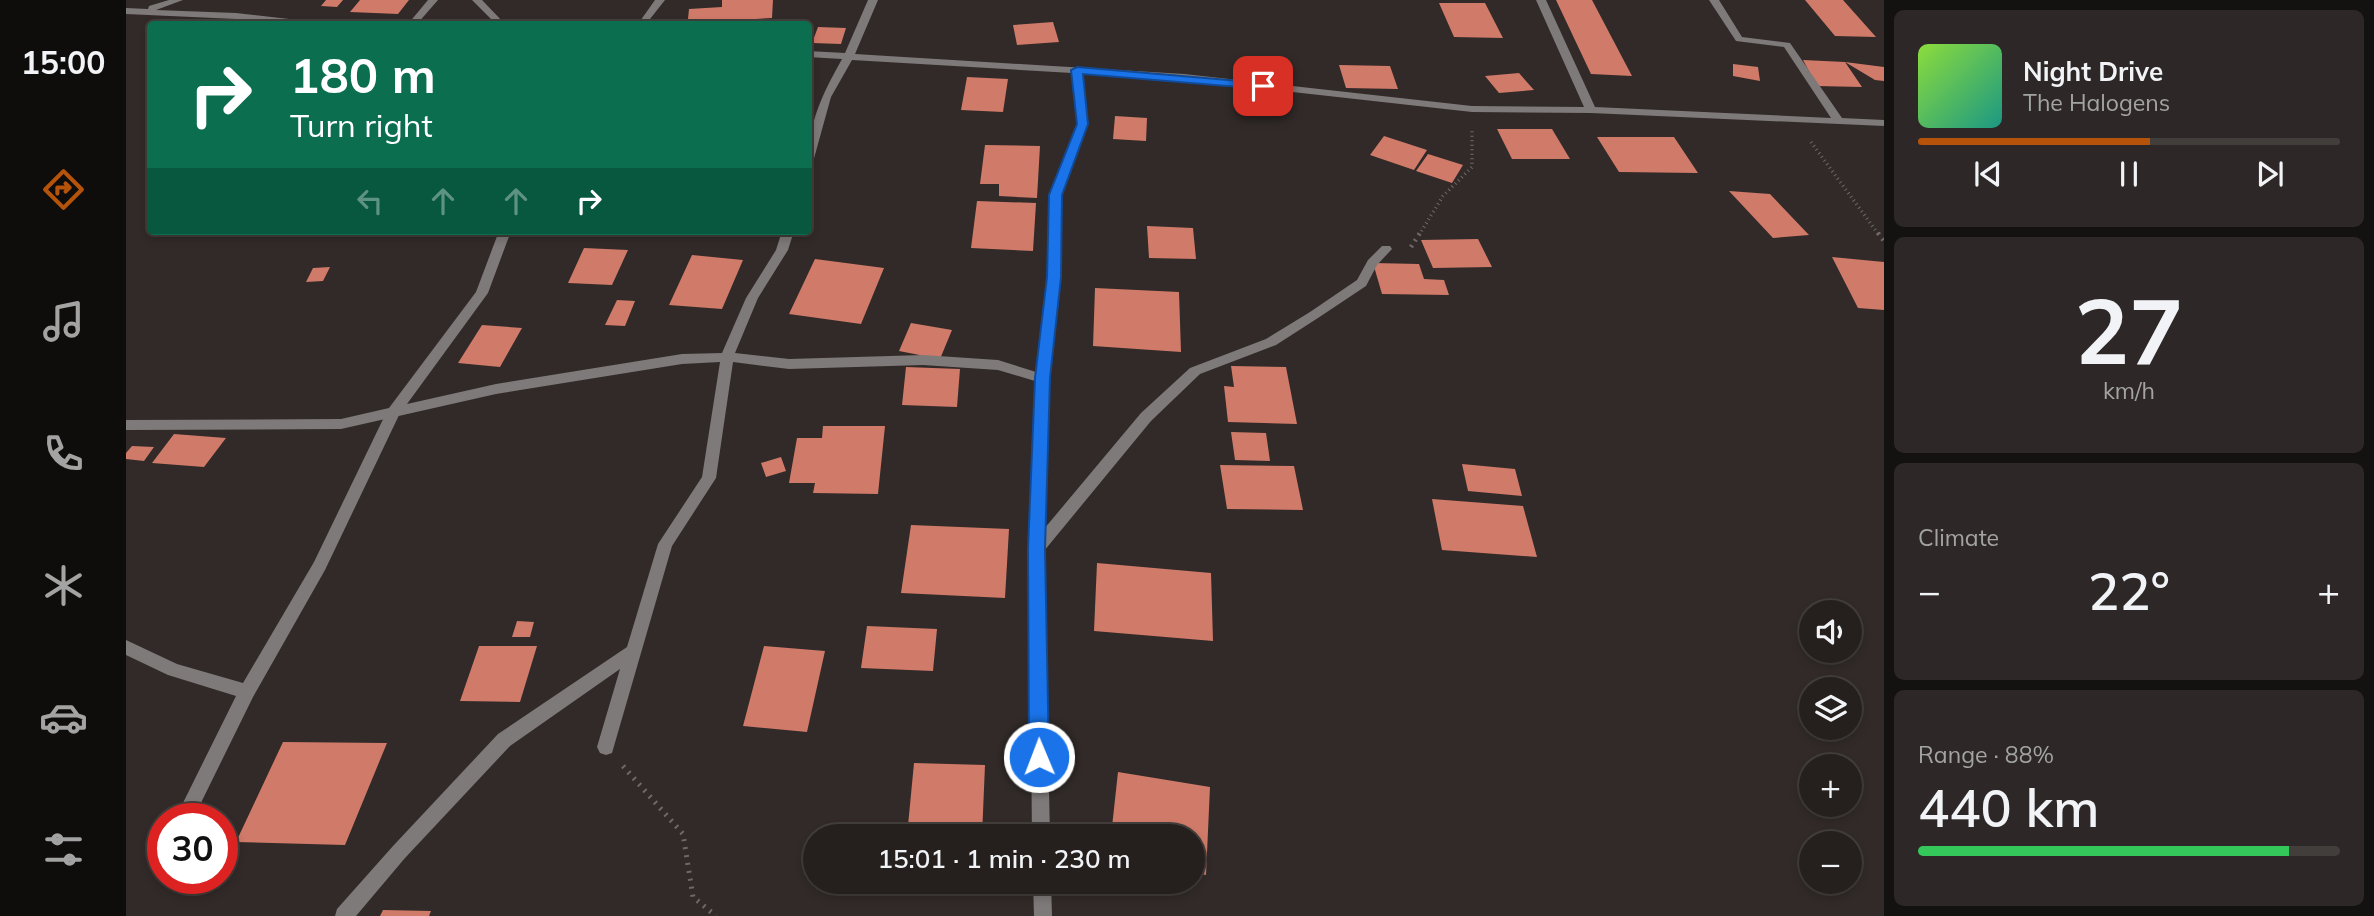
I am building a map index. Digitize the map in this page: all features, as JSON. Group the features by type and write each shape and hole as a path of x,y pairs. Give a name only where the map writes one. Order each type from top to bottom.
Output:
{"street":[{"path":"141,12 178,0"},
{"path":"415,21 433,0"},
{"path":"477,0 498,21"},
{"path":"644,21 660,0"},
{"path":"812,148 826,97 873,0"},
{"path":"1541,0 1591,110"},
{"path":"1714,0 1739,39 1787,45 1838,120"},
{"path":"126,12 236,16 280,21"},
{"path":"812,54 1184,77 1472,109 1591,110 1884,123"},
{"path":"1041,824 1036,549 1042,378 1054,277 1055,195 1083,124 1077,70"},
{"path":"192,803 247,692 320,566 394,411 482,293 504,235"},
{"path":"606,747 666,544 709,478 727,357 752,298 782,250 787,235"},
{"path":"1036,549 1146,416 1195,371 1270,342 1314,314 1362,283 1371,263 1386,249"},
{"path":"126,425 341,424 496,388 682,359 727,357 789,364 923,360 998,365 1042,378"},
{"path":"126,647 174,670 247,692"},
{"path":"344,916 399,852 504,740 634,650"},
{"path":"1042,894 1043,916"}],"path":[{"path":"1386,249 1412,247 1443,196 1472,167 1472,109"},
{"path":"1794,118 1884,241"},
{"path":"606,747 683,834 693,897 716,916"}],"building":[{"path":"326,0 343,0 337,7 321,6"},
{"path":"360,0 409,0 398,14 350,12"},
{"path":"722,0 773,0 772,18 669,21 688,19 689,9 722,7"},
{"path":"1556,0 1592,0 1632,76 1591,74"},
{"path":"1805,0 1843,0 1876,37 1835,36"},
{"path":"1439,3 1485,3 1503,38 1454,37"},
{"path":"1053,22 1059,42 1017,45 1013,25"},
{"path":"818,27 846,28 841,44 812,43"},
{"path":"1803,60 1845,62 1862,87 1817,86"},
{"path":"1845,62 1884,67 1884,81 1875,80"},
{"path":"1733,64 1758,67 1760,81 1733,76"},
{"path":"1339,65 1390,66 1398,89 1346,88"},
{"path":"1519,73 1534,90 1499,93 1485,76"},
{"path":"967,77 1008,79 1003,112 961,110"},
{"path":"1115,116 1147,118 1146,141 1113,139"},
{"path":"1497,129 1552,129 1570,159 1512,159"},
{"path":"1384,136 1427,150 1414,170 1370,155"},
{"path":"1597,137 1674,137 1698,173 1619,172"},
{"path":"985,145 1040,146 1037,198 999,196 999,184 980,184"},
{"path":"1428,154 1463,165 1452,183 1416,171"},
{"path":"1729,191 1770,194 1809,235 1773,238"},
{"path":"977,201 1036,203 1033,251 971,248"},
{"path":"1147,226 1193,228 1196,259 1149,258"},
{"path":"1478,239 1492,267 1433,268 1421,240"},
{"path":"584,248 628,250 612,285 568,283"},
{"path":"692,255 743,260 722,309 669,305"},
{"path":"1832,257 1884,262 1884,310 1858,308"},
{"path":"815,259 884,268 861,324 789,314"},
{"path":"1373,263 1419,264 1424,279 1444,280 1449,295 1382,294"},
{"path":"330,267 323,281 306,282 313,268"},
{"path":"1095,288 1179,292 1181,352 1093,346"},
{"path":"617,300 635,301 625,326 605,325"},
{"path":"911,323 952,330 940,359 899,351"},
{"path":"482,325 522,328 500,367 458,363"},
{"path":"1231,366 1286,367 1297,424 1228,422 1224,386 1234,387"},
{"path":"906,367 960,369 957,407 902,405"},
{"path":"823,426 885,426 878,494 813,493 815,483 789,483 797,438 822,438"},
{"path":"1231,432 1266,433 1270,461 1235,460"},
{"path":"174,434 226,438 204,467 152,463"},
{"path":"132,446 154,447 144,461 126,459 126,453"},
{"path":"781,457 786,471 766,477 761,463"},
{"path":"1462,464 1515,469 1522,496 1468,491"},
{"path":"1220,465 1294,466 1303,510 1227,509"},
{"path":"1432,499 1523,506 1537,557 1442,550"},
{"path":"911,525 1009,529 1005,598 901,593"},
{"path":"1097,563 1211,573 1213,641 1094,631"},
{"path":"517,621 534,622 530,637 512,637"},
{"path":"867,626 937,629 933,671 861,668"},
{"path":"479,646 537,646 520,702 460,701"},
{"path":"764,646 825,651 807,732 743,726"},
{"path":"283,742 387,743 345,845 238,842"},
{"path":"914,763 985,765 983,824 908,824"},
{"path":"1118,772 1210,787 1206,875 1205,824 1112,824"},
{"path":"383,910 431,911 429,916 380,916"}],"route":[{"path":"1039,757 1036,549 1042,378 1050,332 1054,277 1055,195 1083,124 1077,70 1184,77 1263,86"}]}
